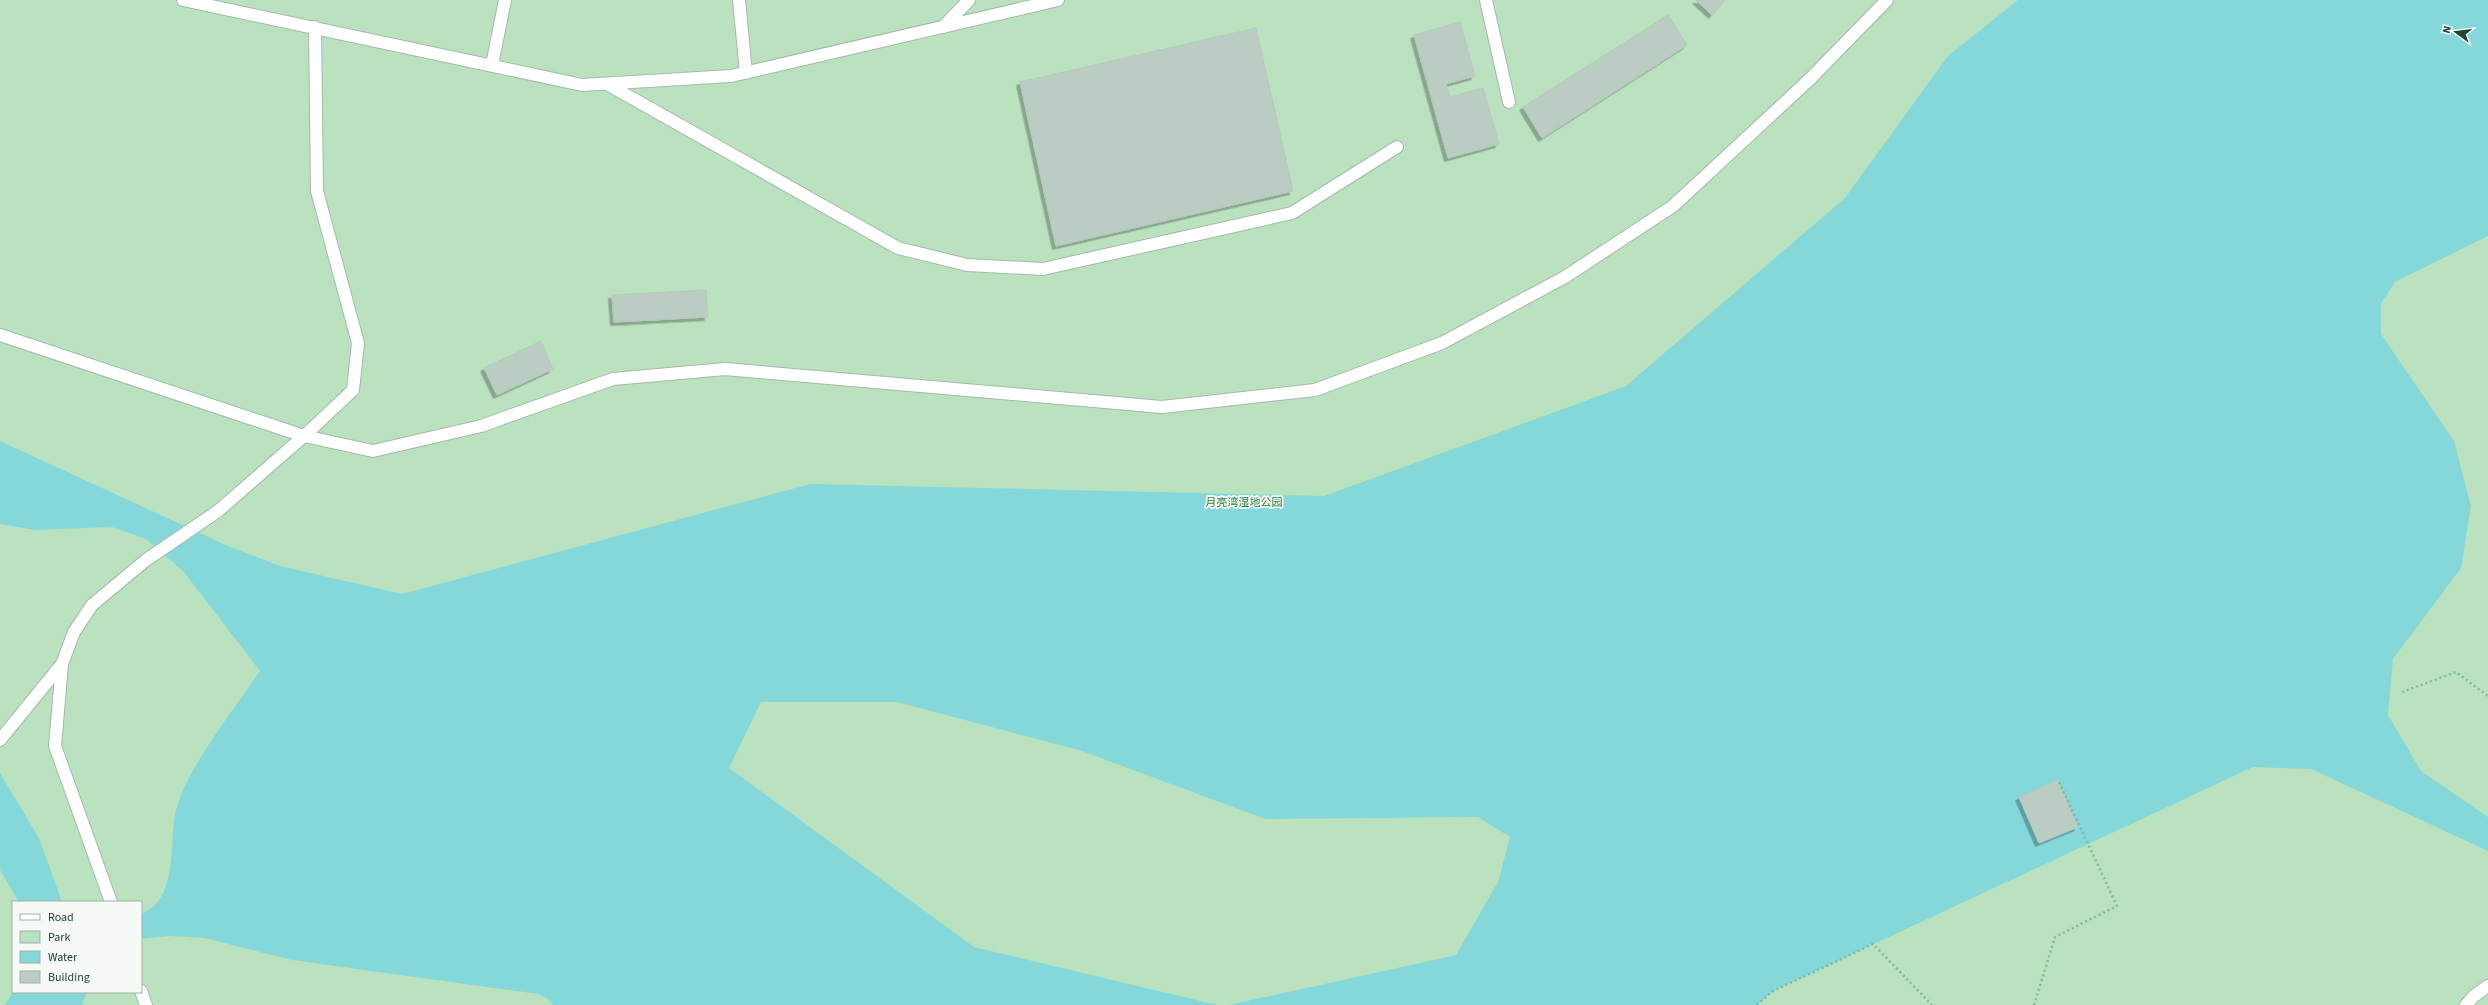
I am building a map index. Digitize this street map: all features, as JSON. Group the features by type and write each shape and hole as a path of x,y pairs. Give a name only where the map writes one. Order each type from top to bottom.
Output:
{"street":[{"path":"182,0 315,27 582,85 731,76 1058,0"},
{"path":"492,65 505,0"},
{"path":"739,0 746,73"},
{"path":"943,27 969,0"},
{"path":"1486,0 1509,102"},
{"path":"0,335 304,436 373,451 482,426 613,379 725,369 1162,407 1315,390 1442,343 1565,277 1673,206 1810,80 1887,0"},
{"path":"111,901 55,746 62,664 74,632 92,605 146,560 218,511 304,436 353,390 358,343 317,191 315,27"},
{"path":"607,84 898,248 967,265 1043,269 1292,213 1397,147"},
{"path":"0,740 62,664"},
{"path":"2466,1005 2474,996 2488,986"},
{"path":"142,993 146,1005"}],"path":[{"path":"2402,692 2456,672 2488,696"},
{"path":"2034,1005 2055,937 2117,906 2058,780"},
{"path":"1757,1005 1773,990 1873,944 1932,1005"}],"green space":[{"name":"月亮湾湿地公园","path":"0,0 2488,0 2488,1005 0,1005"}],"water":[{"path":"2018,0 2488,0 2488,236 2395,282 2381,303 2381,334 2454,441 2471,506 2461,568 2393,659 2388,715 2421,771 2488,817 2488,851 2311,769 2253,767 1773,991 1757,1005 1229,1005 1456,955 1498,882 1510,837 1478,817 1265,819 1082,751 897,702 761,702 729,768 974,947 1217,1005 553,1005 548,999 538,994 292,960 205,938 169,936 142,939 142,913 153,907 161,897 166,885 170,871 175,815 188,780 211,741 260,671 184,572 146,539 112,527 35,530 0,524 0,441 228,546 280,566 402,594 810,484 1324,496 1626,386 1845,198 1948,56"},
{"path":"0,773 39,838 62,901 18,901 0,870"},
{"path":"12,993 87,993 82,1005 5,1005"}],"building":[{"path":"1696,0 1725,0 1712,15"},
{"path":"1668,15 1687,45 1542,138 1523,107"},
{"path":"1460,22 1475,76 1446,84 1450,97 1483,88 1499,144 1448,158 1414,35"},
{"path":"1256,28 1293,191 1056,246 1020,82"},
{"path":"706,290 708,317 614,322 612,295"},
{"path":"541,341 553,369 497,395 484,368"},
{"path":"2058,780 2078,827 2039,843 2019,797"}]}
